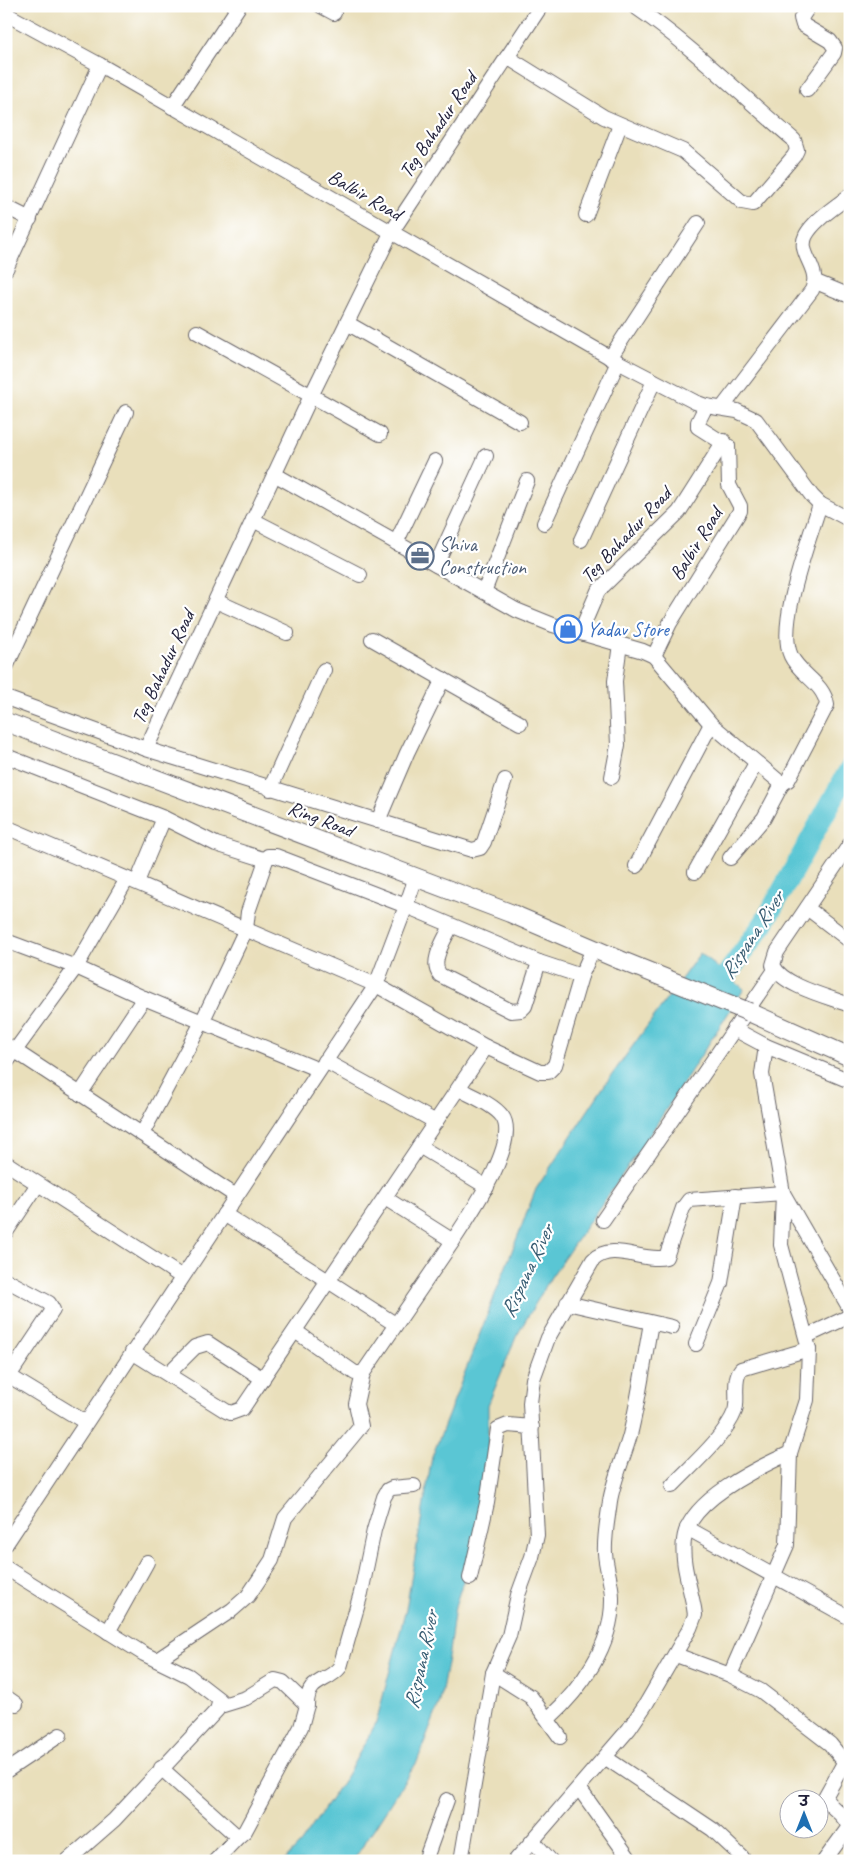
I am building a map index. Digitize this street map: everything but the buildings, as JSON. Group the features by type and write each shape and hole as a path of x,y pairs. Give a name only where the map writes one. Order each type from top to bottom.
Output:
{"street":[{"path":"172,107 239,6"},
{"path":"321,6 334,13"},
{"name":"Teg Bahadur Road","path":"146,749 311,396 391,233 541,6"},
{"path":"507,57 592,110 620,125 683,151 742,202 753,204 797,150 794,140 737,92 690,48 634,6"},
{"path":"807,90 834,53 835,48 830,41 803,25 802,18 808,6"},
{"name":"Balbir Road","path":"6,14 100,65 614,360 706,406 737,411 756,420 804,486 820,504 850,520"},
{"path":"6,269 100,65"},
{"path":"586,215 620,125"},
{"path":"722,408 812,290 816,282 815,274 804,248 804,240 814,226 850,195"},
{"path":"6,207 30,219"},
{"path":"544,523 614,360 698,224"},
{"path":"816,282 850,296"},
{"path":"347,323 520,422"},
{"path":"197,332 380,434"},
{"path":"581,540 654,381"},
{"path":"706,406 698,422 698,427 724,442"},
{"path":"6,667 126,412"},
{"name":"Balbir Road","path":"654,656 670,623 738,517 740,506 729,485 729,452 724,442"},
{"name":"Teg Bahadur Road","path":"580,633 598,591 679,512 724,442"},
{"path":"436,565 486,456"},
{"path":"396,543 435,461"},
{"path":"274,474 533,618 654,656 711,724 780,783"},
{"path":"484,592 527,481"},
{"path":"730,858 764,818 780,783 788,780 826,705 823,692 791,656 786,631 792,600 820,504"},
{"path":"254,520 360,575"},
{"name":"Teg Bahadur Road","path":"216,601 287,632"},
{"path":"372,638 520,723"},
{"path":"612,777 618,745 615,680 620,644"},
{"path":"270,789 324,670"},
{"path":"378,821 407,752 443,679"},
{"path":"6,698 146,749 465,849 480,848 484,842 505,780"},
{"path":"636,866 711,724"},
{"name":"Ring Road","path":"7,725 510,913 749,1012 850,1057"},
{"path":"6,756 164,818 216,844 266,860"},
{"path":"695,872 756,763"},
{"path":"6,1063 11,1048 76,967 132,881 164,818"},
{"path":"6,827 376,985 486,1047 533,1070 548,1072 555,1065 581,976 593,949"},
{"path":"850,844 773,959 775,970 782,977 806,989 850,1005"},
{"path":"142,1134 202,1022 246,928 248,912 268,856 276,856 406,906 539,962 581,976"},
{"path":"6,1544 376,985 416,877"},
{"path":"807,908 850,941"},
{"path":"451,926 436,959 436,971 440,975 511,1010 520,1010 525,1006 539,962"},
{"path":"6,941 76,967 202,1022 322,1066 436,1122"},
{"path":"604,1220 775,970"},
{"path":"80,1094 144,998"},
{"path":"734,1029 766,1046 850,1081"},
{"path":"730,1675 787,1545 790,1453 806,1400 808,1343 782,1245 783,1193 763,1080 766,1046"},
{"path":"132,1352 231,1414 242,1409 486,1047"},
{"path":"11,1048 236,1196"},
{"path":"157,1660 232,1610 248,1596 272,1560 285,1518 361,1426 356,1404 363,1374 395,1324 453,1241 487,1187 506,1140 506,1125 498,1111 459,1089"},
{"path":"419,1146 487,1187"},
{"path":"6,1163 182,1278"},
{"path":"6,1232 38,1184"},
{"path":"460,1861 493,1673 509,1636 518,1595 532,1557 537,1535 530,1392 548,1338 567,1303 597,1256 611,1252 666,1257 683,1208 689,1200 783,1193"},
{"path":"783,1193 850,1309"},
{"path":"696,1344 720,1283 735,1196"},
{"path":"385,1198 453,1241"},
{"path":"224,1214 395,1324"},
{"path":"6,1280 49,1303 53,1310 8,1375 85,1422"},
{"path":"567,1303 672,1327"},
{"path":"672,1486 716,1439 732,1417 736,1405 737,1378 741,1369 808,1343 850,1316"},
{"path":"548,1719 566,1702 584,1678 602,1645 609,1624 612,1600 611,1579 605,1555 606,1525 612,1490 630,1435 651,1323"},
{"path":"296,1331 355,1374 363,1374"},
{"path":"168,1374 195,1347 208,1343 263,1378"},
{"path":"470,1578 487,1503 498,1430 508,1425 532,1427"},
{"path":"515,1861 606,1758 639,1715 676,1655 695,1616 683,1552 687,1528 691,1518 712,1497 790,1453"},
{"path":"215,1861 251,1821 301,1727 307,1705 307,1696 312,1687 340,1667 361,1593 374,1530 386,1492 392,1488 414,1486"},
{"path":"687,1528 850,1618"},
{"path":"108,1632 148,1562"},
{"path":"6,1568 108,1632 196,1681 217,1697 220,1706"},
{"path":"676,1655 730,1675 761,1691 830,1744 847,1766 825,1797 828,1803 846,1821 848,1828 824,1861"},
{"path":"493,1673 530,1697 560,1737"},
{"path":"67,1861 114,1820 220,1706 246,1698 275,1680 283,1682 307,1705"},
{"path":"6,1771 60,1735"},
{"path":"606,1758 712,1829 742,1857"},
{"path":"161,1768 238,1837"},
{"path":"579,1788 631,1861"},
{"path":"425,1861 447,1800"},
{"path":"533,1841 551,1861"}],"water":[{"path":"700,953 744,989 645,1142 551,1277 516,1337 488,1405 488,1477 468,1566 455,1606 440,1702 417,1762 353,1861 284,1861 301,1843 347,1775 376,1723 406,1609 432,1457 536,1189 606,1083"}],"waterway":[{"name":"Rispana River","path":"710,998 764,923 850,768"}],"place":[{"name":"Shiva Construction","path":"420,556"},
{"name":"Yadav Store","path":"568,629"}]}
